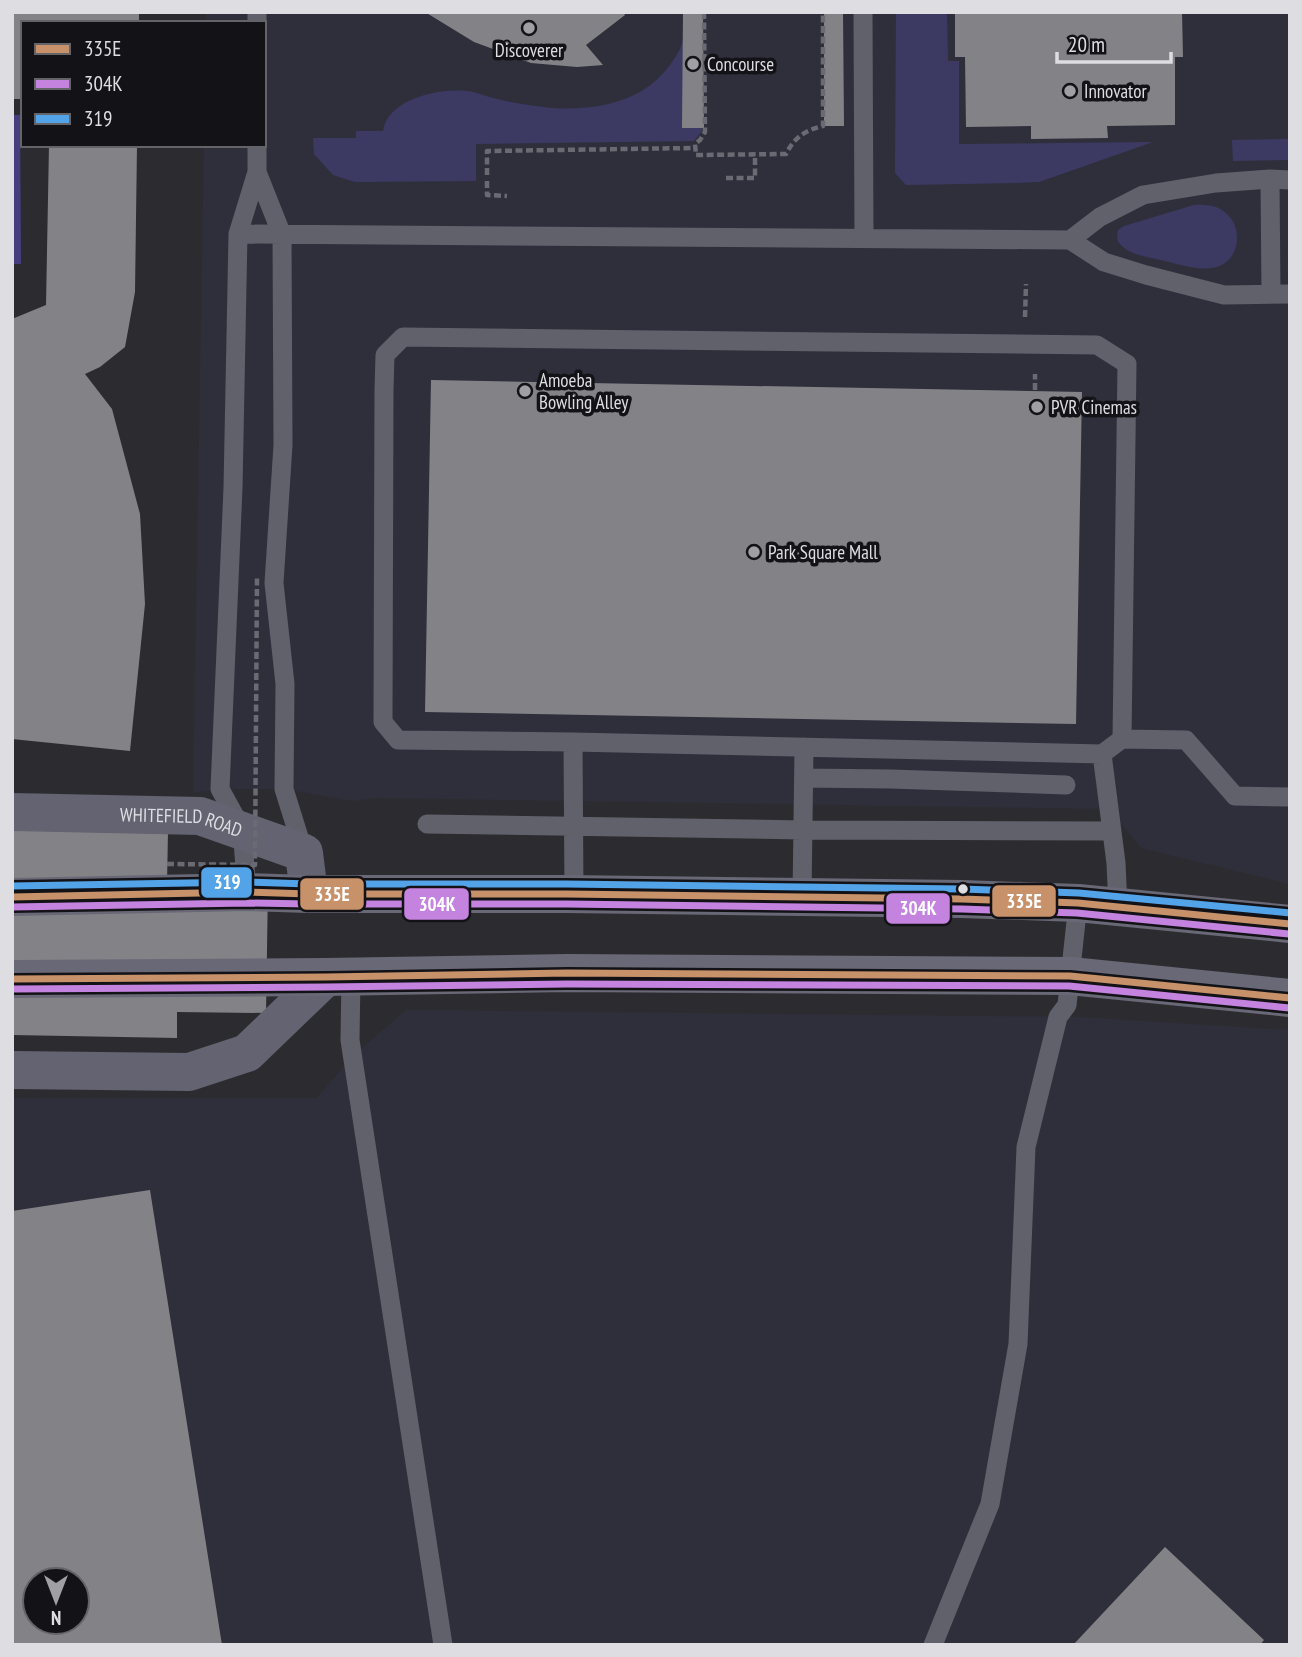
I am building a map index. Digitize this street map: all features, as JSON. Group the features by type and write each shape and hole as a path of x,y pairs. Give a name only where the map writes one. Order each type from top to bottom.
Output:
{"main road":[{"path":"12,897 247,892 802,897 1078,903 1290,924"},
{"path":"12,979 582,973 1070,976 1290,998"}],"street":[{"name":"WHITEFIELD ROAD","path":"12,812 200,816 304,853"},
{"path":"304,853 309,894"},
{"path":"12,1070 189,1072 247,1053 338,977"}],"lane":[{"path":"863,12 864,238"},
{"path":"247,892 242,830 220,789 233,488 237,234 257,172 257,147"},
{"path":"257,172 282,235 283,445 274,583 285,684 284,789 304,853"},
{"path":"237,234 1070,240 1104,262 1146,275 1224,295 1280,294 1270,179"},
{"path":"1070,240 1100,216 1143,195 1216,183 1290,180"},
{"path":"1122,739 1127,364 1097,345 403,337 385,355 383,723 398,740 1102,754 1122,739 1186,740 1235,796 1290,797"},
{"path":"573,742 574,894"},
{"path":"802,897 804,747"},
{"path":"1102,754 1116,863 1118,907"},
{"path":"804,778 1066,785"},
{"path":"427,824 804,830 1112,831"},
{"path":"933,1645 990,1504 1018,1343 1026,1146 1058,1017 1067,1005 1078,903"},
{"path":"338,977 443,1645"}],"path":[{"path":"705,12 705,132 695,144 696,155 786,154 801,134 823,126 823,12"},
{"path":"507,196 486,195 487,151 695,148"},
{"path":"726,178 755,178 755,155"},
{"path":"167,864 255,865 257,576"}],"shaded area":[{"path":"206,12 1290,12 1290,884 1141,848 1109,809 373,798 352,801 284,789 220,789 193,793 204,147 266,147 266,21 206,21"},
{"path":"701,12 702,131 694,141 476,144 476,181 355,182 333,175 314,154 313,138 356,138 356,131 383,131 387,120 404,103 443,91 471,92 515,103 563,109 595,107 616,102 636,94 656,81 672,63 688,27"},
{"path":"896,12 947,12 948,61 959,61 959,144 1153,142 1039,182 906,185 895,173"},
{"path":"12,115 20,115 21,264 12,264"},
{"path":"1290,139 1290,160 1233,161 1232,140"},
{"path":"1194,205 1220,209 1234,223 1237,233 1236,246 1224,264 1204,268 1182,265 1134,253 1118,242 1118,230 1124,226"},
{"path":"406,1010 1078,1017 1290,1030 1290,1645 12,1645 12,1098 317,1098 353,1056"}],"building":[{"path":"12,12 139,12 139,21 21,21 21,99 12,99"},
{"name":"Discoverer","path":"425,12 623,12 625,15 586,45 603,65 577,67 531,63 474,42"},
{"name":"Concourse","path":"683,12 703,12 704,128 682,128"},
{"name":"Concourse","path":"824,12 843,12 844,126 824,126"},
{"name":"Innovator","path":"955,12 1182,12 1183,57 1175,57 1175,125 1107,126 1108,138 1031,139 1031,126 966,127 965,57 955,57"},
{"path":"49,147 137,147 135,292 125,347 100,367 85,374 112,409 140,514 145,604 130,751 12,739 12,319 46,305"},
{"name":"Park Square Mall","path":"431,380 1082,392 1076,724 425,712"},
{"path":"12,829 168,831 167,884 268,885 266,1013 177,1012 177,1038 12,1035"},
{"path":"150,1190 222,1645 12,1645 12,1211"},
{"path":"1165,1547 1264,1640 1260,1645 1073,1645"}],"transit line":[{"name":"319","path":"12,886 247,882 962,889 1079,893 1290,913"},
{"name":"335E","path":"12,897 247,892 962,899 1078,903 1290,924"},
{"name":"304K","path":"12,907 247,903 962,909 1077,913 1289,934"},
{"name":"335E","path":"12,979 567,973 1070,976 1290,998"},
{"name":"304K","path":"12,989 567,984 1069,986 1289,1008"}],"place":[{"name":"Discoverer","path":"529,28"},
{"name":"Concourse","path":"693,64"},
{"name":"Innovator","path":"1070,91"},
{"name":"Amoeba Bowling Alley","path":"525,391"},
{"name":"PVR Cinemas","path":"1037,407"},
{"name":"Park Square Mall","path":"754,552"}]}
